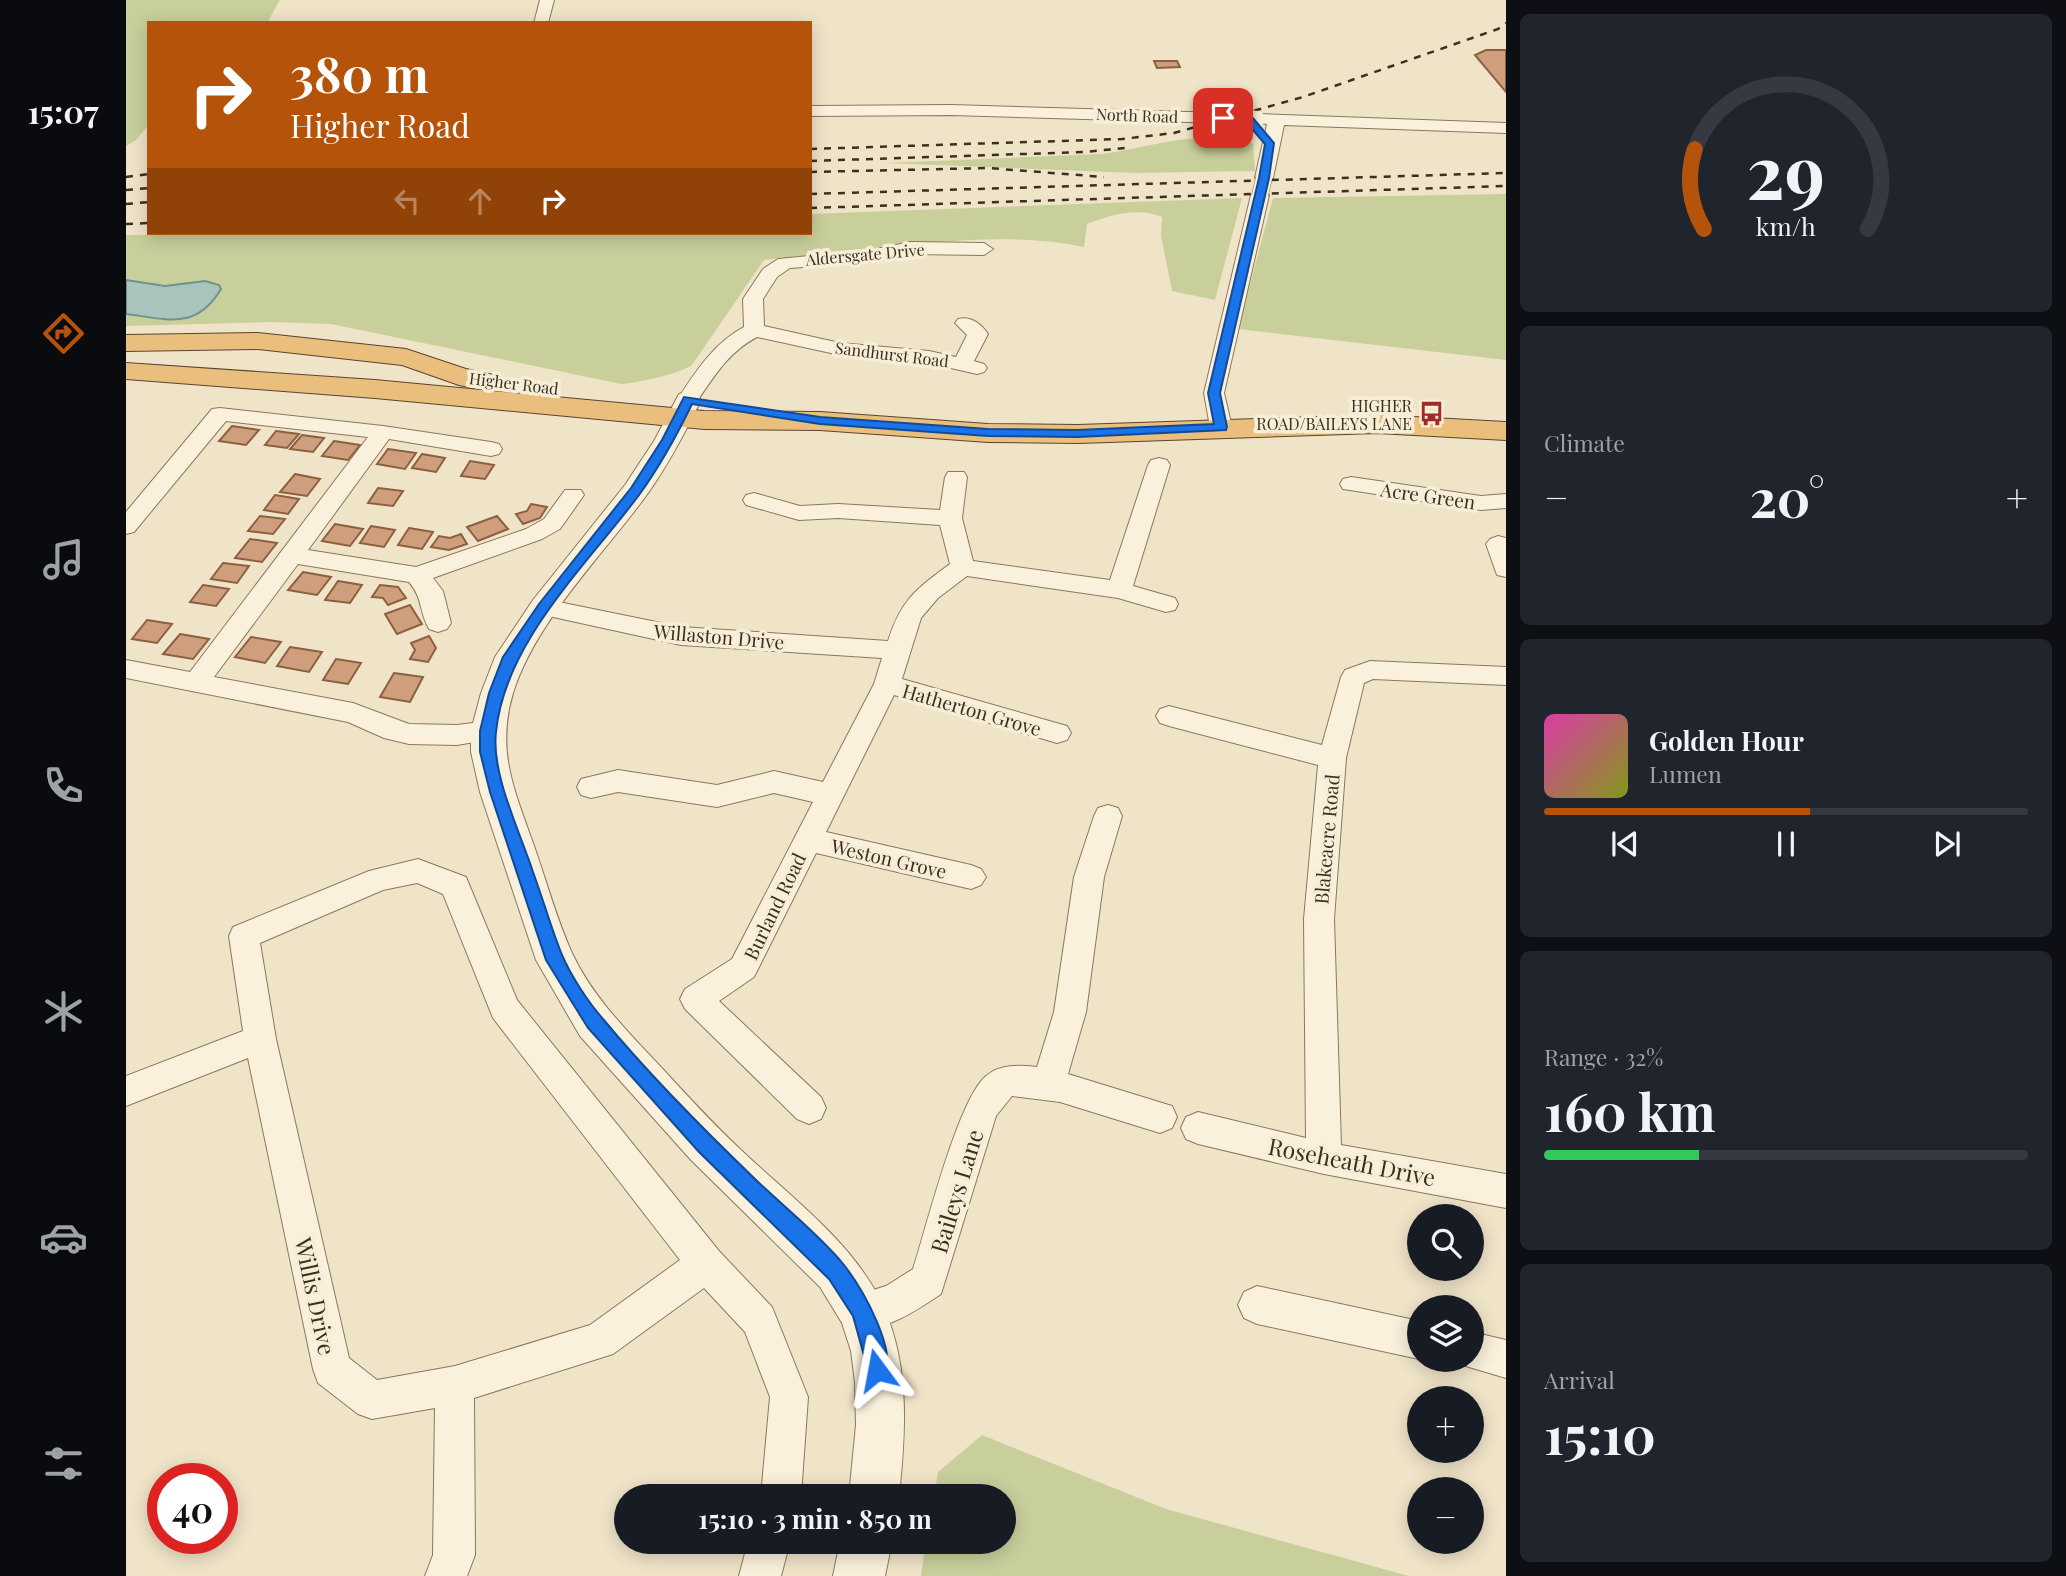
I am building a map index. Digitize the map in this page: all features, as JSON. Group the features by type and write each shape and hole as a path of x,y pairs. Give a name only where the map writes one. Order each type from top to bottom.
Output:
{"highway":[{"name":"Higher Road","path":"126,343 258,341 406,357 459,376 493,383 684,409"},
{"name":"Higher Road","path":"126,371 1030,434 1377,424 1506,431"}],"street":[{"path":"542,21 547,0"},
{"name":"North Road","path":"812,111 951,110 1506,128"},
{"path":"1252,120 1270,143"},
{"path":"1221,427 1214,393 1270,143 1276,131 1275,120"},
{"name":"Aldersgate Drive","path":"754,330 753,299 770,273 785,263 872,256 910,248 984,249"},
{"name":"Sandhurst Road","path":"754,330 840,349 929,356 969,366 978,334 965,323"},
{"path":"754,330 726,346 709,365 668,440 635,491 544,607 511,657 497,693 488,731 488,752 498,792 555,960 594,1023 706,1146 836,1271 861,1311 875,1351 879,1382 881,1425 875,1484"},
{"path":"127,524 220,414 383,432 491,449"},
{"path":"195,684 383,432"},
{"path":"1119,590 1158,465"},
{"path":"956,477 950,518 963,567 1119,590 1166,604"},
{"name":"Acre Green","path":"1351,484 1481,503 1506,501"},
{"path":"293,555 417,575 534,534 552,524 573,495"},
{"path":"754,500 799,513 838,511 950,518"},
{"path":"1495,543 1506,569"},
{"name":"Burland Road","path":"809,1108 696,999 743,968 806,839 887,684 895,651 909,615 929,592 963,567"},
{"path":"417,575 431,591 438,623"},
{"name":"Willaston Drive","path":"544,607 679,635 767,643 854,645 895,651"},
{"path":"126,669 353,713 394,731 409,734 457,735 488,731"},
{"name":"Blakeacre Road","path":"1324,1158 1319,919 1332,758 1345,698 1351,683 1360,673 1383,670 1506,676"},
{"name":"Hatherton Grove","path":"887,684 1057,733"},
{"path":"1169,716 1332,758"},
{"path":"591,788 618,781 717,796 774,782 831,795"},
{"path":"1049,1083 1070,1012 1089,877 1108,816"},
{"name":"Weston Grove","path":"806,839 971,877"},
{"name":"Willis Drive","path":"418,871 455,886 504,1008 706,1264 600,1340 455,1385 372,1400 332,1369 260,1039 244,936 379,879 418,871"},
{"path":"126,1091 260,1039"},
{"name":"Baileys Lane","path":"861,1311 893,1303 928,1281 980,1112 990,1094 1007,1081 1049,1083 1160,1117"},
{"name":"Roseheath Drive","path":"1198,1128 1324,1158 1506,1191"},
{"path":"706,1264 759,1320 789,1397 784,1484"},
{"path":"1257,1305 1407,1337"},
{"path":"1484,1354 1506,1359"},
{"path":"446,1576 454,1555 455,1385"},
{"path":"760,1576 766,1554"},
{"path":"859,1576 864,1554"}],"green space":[{"path":"126,0 280,0 270,21 147,21 147,126 136,140 126,146"},
{"path":"1224,129 1253,144 1255,171 1135,173 885,163 1102,154 1206,138 1206,133 1225,134"},
{"path":"1506,194 1506,360 1238,329 1273,198"},
{"path":"1242,198 1215,300 1172,291 1161,236 1162,217 1133,212 1087,224 1084,247 1029,240 972,240 764,260 692,365 668,375 621,384 331,324 271,322 126,326 126,314 162,320 177,285 165,286 126,280 126,235 812,235 812,214"},
{"path":"982,1435 1166,1509 1409,1576 921,1576 924,1554 1016,1554 1016,1484 936,1484 938,1472"}],"water":[{"path":"126,280 165,286 205,281 219,285 221,289 211,302 191,317 167,319 126,314"}],"building":[{"path":"1486,50 1506,50 1506,92 1475,55"},
{"path":"1154,61 1177,61 1180,67 1157,68"},
{"path":"232,426 259,430 246,445 219,441"},
{"path":"276,431 299,434 287,448 265,445"},
{"path":"302,435 324,438 313,452 290,449"},
{"path":"334,441 360,445 348,460 322,456"},
{"path":"388,449 416,453 405,469 377,464"},
{"path":"422,454 445,458 436,472 412,468"},
{"path":"470,461 494,465 485,479 461,476"},
{"path":"295,474 320,479 307,496 280,492"},
{"path":"378,488 403,491 393,506 368,503"},
{"path":"275,495 299,499 288,514 264,510"},
{"path":"531,504 547,507 540,518 523,524 516,514 527,511"},
{"path":"260,516 285,519 273,534 248,531"},
{"path":"497,516 508,529 478,541 467,527"},
{"path":"335,524 363,529 350,546 322,541"},
{"path":"371,526 395,530 384,547 360,543"},
{"path":"409,528 433,532 422,549 398,545"},
{"path":"461,534 467,544 449,550 431,547 439,536 450,538"},
{"path":"250,539 277,543 262,562 235,558"},
{"path":"223,563 249,566 237,583 211,579"},
{"path":"303,572 331,577 317,595 288,590"},
{"path":"338,581 362,585 350,603 325,600"},
{"path":"203,585 229,589 216,606 190,602"},
{"path":"380,585 398,587 406,598 388,605 383,598 372,597"},
{"path":"410,605 422,624 397,634 385,614"},
{"path":"147,620 172,624 157,643 132,639"},
{"path":"180,634 209,639 193,659 163,654"},
{"path":"429,636 436,648 428,662 410,659 415,650 411,643"},
{"path":"251,637 281,642 265,663 235,657"},
{"path":"290,647 322,652 309,672 277,666"},
{"path":"336,659 361,663 348,684 323,680"},
{"path":"394,673 423,677 410,702 380,697"}],"railway":[{"path":"812,149 1122,139 1174,133 1303,97 1498,29 1506,23"},
{"path":"812,161 1084,152 1125,148"},
{"path":"812,172 988,168 1104,177"},
{"path":"812,194 1506,173"},
{"path":"126,177 147,174"},
{"path":"812,208 1506,186"},
{"path":"126,190 147,188"},
{"path":"126,204 147,202"},
{"path":"126,224 147,223"}],"place":[{"name":"HIGHER ROAD/BAILEYS LANE","path":"1432,414"}],"route":[{"path":"877,1370 875,1351 861,1311 836,1271 706,1146 594,1023 555,960 498,792 488,752 488,731 497,693 511,657 544,607 635,491 668,440 688,400 820,421 988,433 1077,434 1221,427 1214,393 1270,143 1249,119 1223,118"}]}
